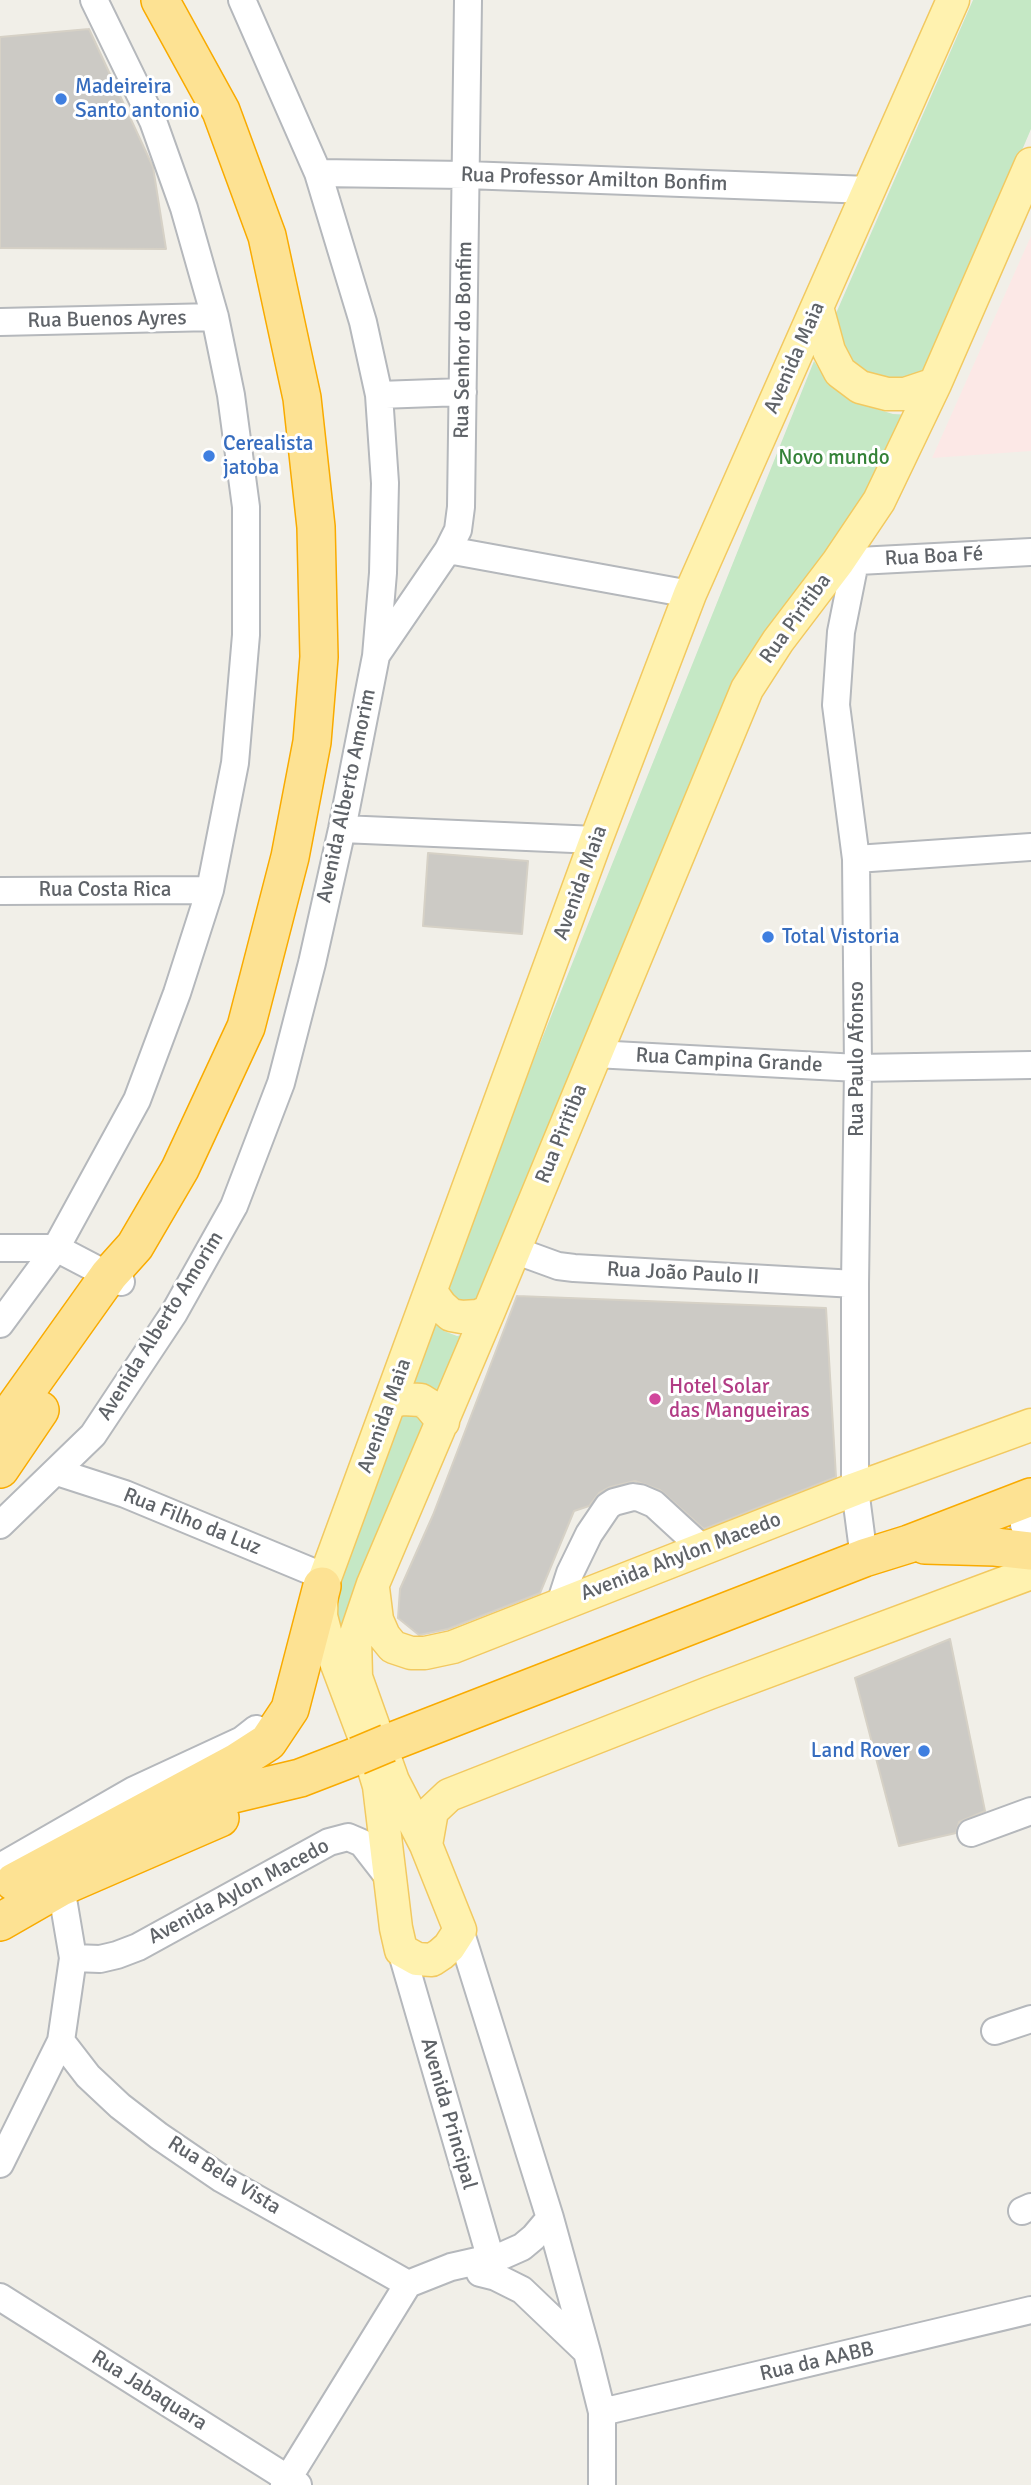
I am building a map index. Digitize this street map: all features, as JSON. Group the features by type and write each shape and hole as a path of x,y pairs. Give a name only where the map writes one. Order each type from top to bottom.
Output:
{"highway":[{"path":"0,1428 115,1278 135,1246 180,1169 246,1027 290,857 312,742 319,657 316,527 302,398 267,236 221,111 160,0"},
{"path":"0,1469 73,1364 115,1278"},
{"path":"0,1922 61,1887 270,1797 300,1778 373,1742 864,1558 909,1545 1027,1498"},
{"path":"909,1545 995,1547 1031,1551"},
{"path":"5,1880 237,1762 268,1742 290,1709 323,1582"},
{"path":"5,1880 229,1795 300,1778"}],"main road":[{"name":"Avenida Maia","path":"401,1950 379,1786 364,1735 326,1635 321,1616 323,1582 690,594 953,0"},
{"name":"Rua Piritiba","path":"460,1930 426,1845 373,1742 356,1677 355,1637 373,1584 443,1422 747,689 778,641 846,562 879,501 935,384 1030,166"},
{"path":"817,307 829,351 840,372 860,387 887,394 905,394 935,384"},
{"path":"431,1292 451,1315 478,1316 489,1311"},
{"path":"390,1402 403,1399 421,1400 429,1405 443,1422"},
{"name":"Avenida Ahylon Macedo","path":"373,1584 377,1620 384,1636 394,1647 411,1653 425,1653 453,1647 855,1489 1031,1425"},
{"path":"426,1845 432,1811 449,1795 709,1693 1031,1573"},
{"path":"401,1950 417,1959 432,1959 449,1947 460,1930"}],"street":[{"path":"0,1324 56,1248 137,1100 177,993 210,890 235,763 247,635 246,507 231,395 215,317 184,208 153,121 94,0"},
{"name":"Avenida Alberto Amorim","path":"0,1525 93,1436 174,1313 234,1206 281,1083 342,829 376,656 383,573 385,483 379,395 363,323 318,173 242,0"},
{"name":"Rua Senhor do Bonfim","path":"376,656 448,550 458,530 461,507 468,0"},
{"name":"Rua Professor Amilton Bonfim","path":"318,173 466,175 869,190"},
{"name":"Rua Buenos Ayres","path":"0,322 215,317"},
{"path":"379,395 463,392"},
{"path":"448,550 690,594"},
{"name":"Rua Boa Fé","path":"846,562 1031,552"},
{"name":"Rua Paulo Afonso","path":"846,562 836,705 856,859 858,1068 855,1489 864,1558"},
{"path":"342,829 597,841"},
{"path":"856,859 1031,847"},
{"name":"Rua Costa Rica","path":"0,891 210,890"},
{"name":"Rua Campina Grande","path":"595,1054 858,1068 1031,1065"},
{"path":"0,1248 56,1248 115,1278"},
{"name":"Rua João Paulo II","path":"514,1250 558,1266 574,1268 855,1284"},
{"name":"Rua Filho da Luz","path":"57,1472 125,1494 323,1582"},
{"path":"560,1604 570,1573 589,1534 608,1506 614,1502 633,1497 654,1504 703,1549"},
{"path":"1027,1498 1024,1525 1031,1540"},
{"path":"971,1833 1031,1811"},
{"name":"Avenida Aylon Macedo","path":"72,1958 100,1959 138,1947 329,1842 348,1837 362,1843 390,1879"},
{"path":"0,2164 61,2041 72,1958 61,1887"},
{"path":"460,1930 550,2218 587,2352 602,2412 602,2485"},
{"name":"Avenida Principal","path":"401,1950 492,2267"},
{"path":"995,2031 1031,2019"},
{"name":"Rua Bela Vista","path":"61,2041 88,2076 120,2106 159,2136 222,2179 408,2284"},
{"path":"290,2483 408,2284 451,2267 492,2267 534,2237 550,2218"},
{"path":"492,2267 522,2290 587,2352"},
{"name":"Rua Jabaquara","path":"0,2297 290,2483"},
{"name":"Rua da AABB","path":"602,2412 1031,2310"}],"shaded area":[{"path":"1031,236 1031,451 932,458"}],"green space":[{"name":"Novo mundo","path":"973,0 1031,0 1031,129 920,391 843,369 830,327"},
{"name":"Novo mundo","path":"814,361 839,392 863,405 893,414 913,415 791,624 483,1315 441,1298 460,1243"},
{"path":"433,1309 444,1331 457,1336 473,1333 444,1411 402,1393"},
{"path":"399,1410 428,1415 347,1656 329,1592"}],"building":[{"name":"Madeireira Santo antonio","path":"89,29 153,167 166,249 0,248 0,37"},
{"path":"428,853 528,861 522,934 423,926"},
{"name":"Hotel Solar das Mangueiras","path":"517,1296 826,1308 836,1477 704,1529 660,1490 635,1481 610,1487 599,1493 589,1506 574,1511 540,1593 448,1629 419,1635 398,1618 400,1589 433,1515"},
{"name":"Land Rover","path":"950,1639 985,1811 959,1822 956,1833 899,1846 855,1678"}],"place":[{"name":"Madeireira Santo antonio","path":"61,99"},
{"name":"Cerealista jatoba","path":"209,456"},
{"name":"Total Vistoria","path":"768,937"},
{"name":"Hotel Solar das Mangueiras","path":"655,1399"},
{"name":"Land Rover","path":"924,1751"}]}
